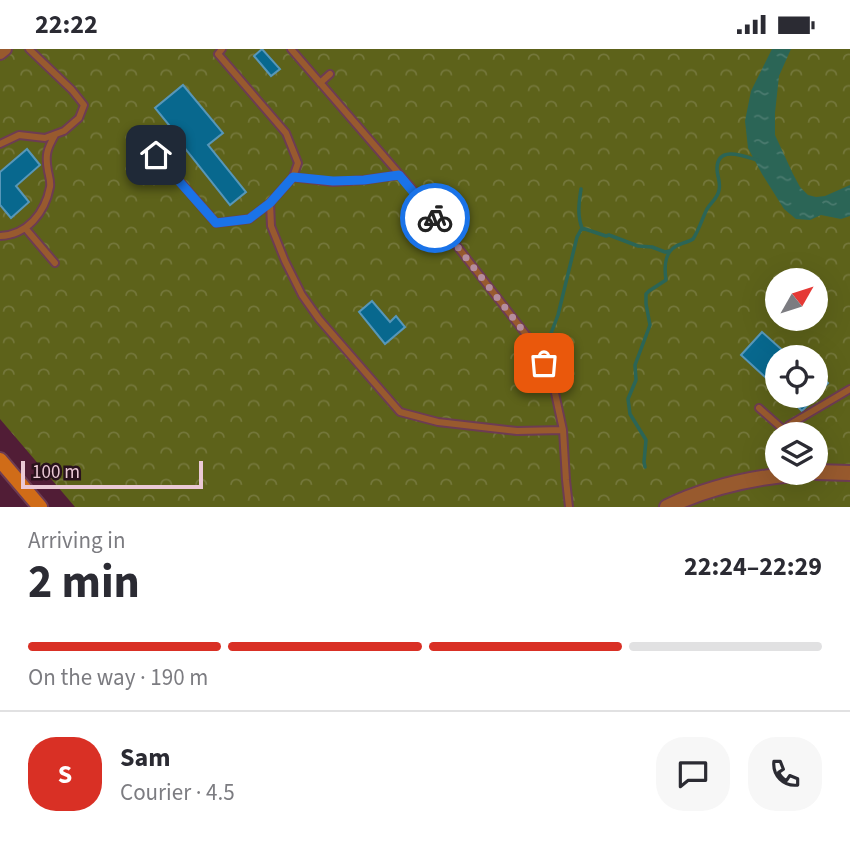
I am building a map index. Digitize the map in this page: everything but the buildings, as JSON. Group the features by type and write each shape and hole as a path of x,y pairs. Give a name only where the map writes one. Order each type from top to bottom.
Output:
{"main road":[{"path":"0,460 40,507"}],"street":[{"path":"0,53 5,49"},
{"path":"828,472 850,473"},
{"path":"667,507 704,492 765,477"}],"lane":[{"path":"0,144 19,135 44,138 64,131 79,118 84,105 29,49"},
{"path":"156,155 216,223 249,219 270,203 293,177 298,163 286,133 218,54 222,49"},
{"path":"291,49 399,175 535,346 552,379 563,430 569,507"},
{"path":"320,83 330,74"},
{"path":"0,236 12,236 26,229 44,204 51,184 46,163 47,149 55,135"},
{"path":"293,177 333,181 399,175"},
{"path":"270,203 271,226 302,295 319,319 400,412 438,422 517,431 563,430"},
{"path":"26,229 55,264"},
{"path":"794,422 850,389"},
{"path":"759,408 774,422"}],"green space":[{"path":"0,49 850,49 850,507 75,507 0,419"}],"water":[{"path":"772,49 791,49 779,76 775,135 793,174 808,195 816,197 850,185 850,216 841,219 821,215 810,220 796,219 784,209 748,148 745,121 751,91"}],"waterway":[{"path":"645,467 646,440 630,414 628,399 636,380 635,365 650,325 646,294 666,280 665,264 671,250 693,239 697,232 719,190 717,169 721,157 732,154 757,160"},
{"path":"550,336 558,315 577,237 582,228 579,213 581,189"},
{"path":"582,228 638,246 670,251"}],"way so far":[{"path":"435,218 535,346 544,363"}],"route":[{"path":"156,155 216,223 249,219 270,203 293,177 333,181 399,175 435,218"}]}
